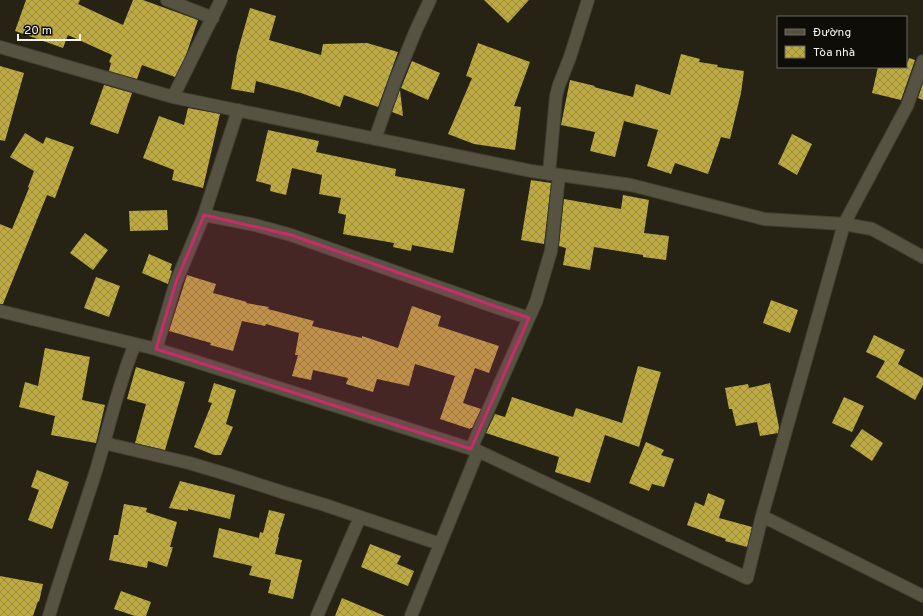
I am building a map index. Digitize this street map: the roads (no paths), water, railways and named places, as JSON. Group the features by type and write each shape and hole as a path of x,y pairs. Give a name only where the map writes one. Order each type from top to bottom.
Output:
{"street":[{"path":"167,0 213,18"},
{"path":"173,97 221,0"},
{"path":"375,139 410,44 430,0"},
{"path":"411,616 440,544 474,450 530,318 551,251 556,96 588,0"},
{"path":"0,47 173,97 554,174 631,185 764,219 844,224 872,229 923,257"},
{"path":"0,311 156,349 474,450 747,578 762,516 844,224 907,106 923,61"},
{"path":"156,349 176,282 204,215 238,110"},
{"path":"204,215 255,225 291,235 530,318"},
{"path":"49,616 104,443 123,371 134,344"},
{"path":"104,443 189,463 226,474 440,544"},
{"path":"762,516 923,596"},
{"path":"318,616 360,517"}]}
